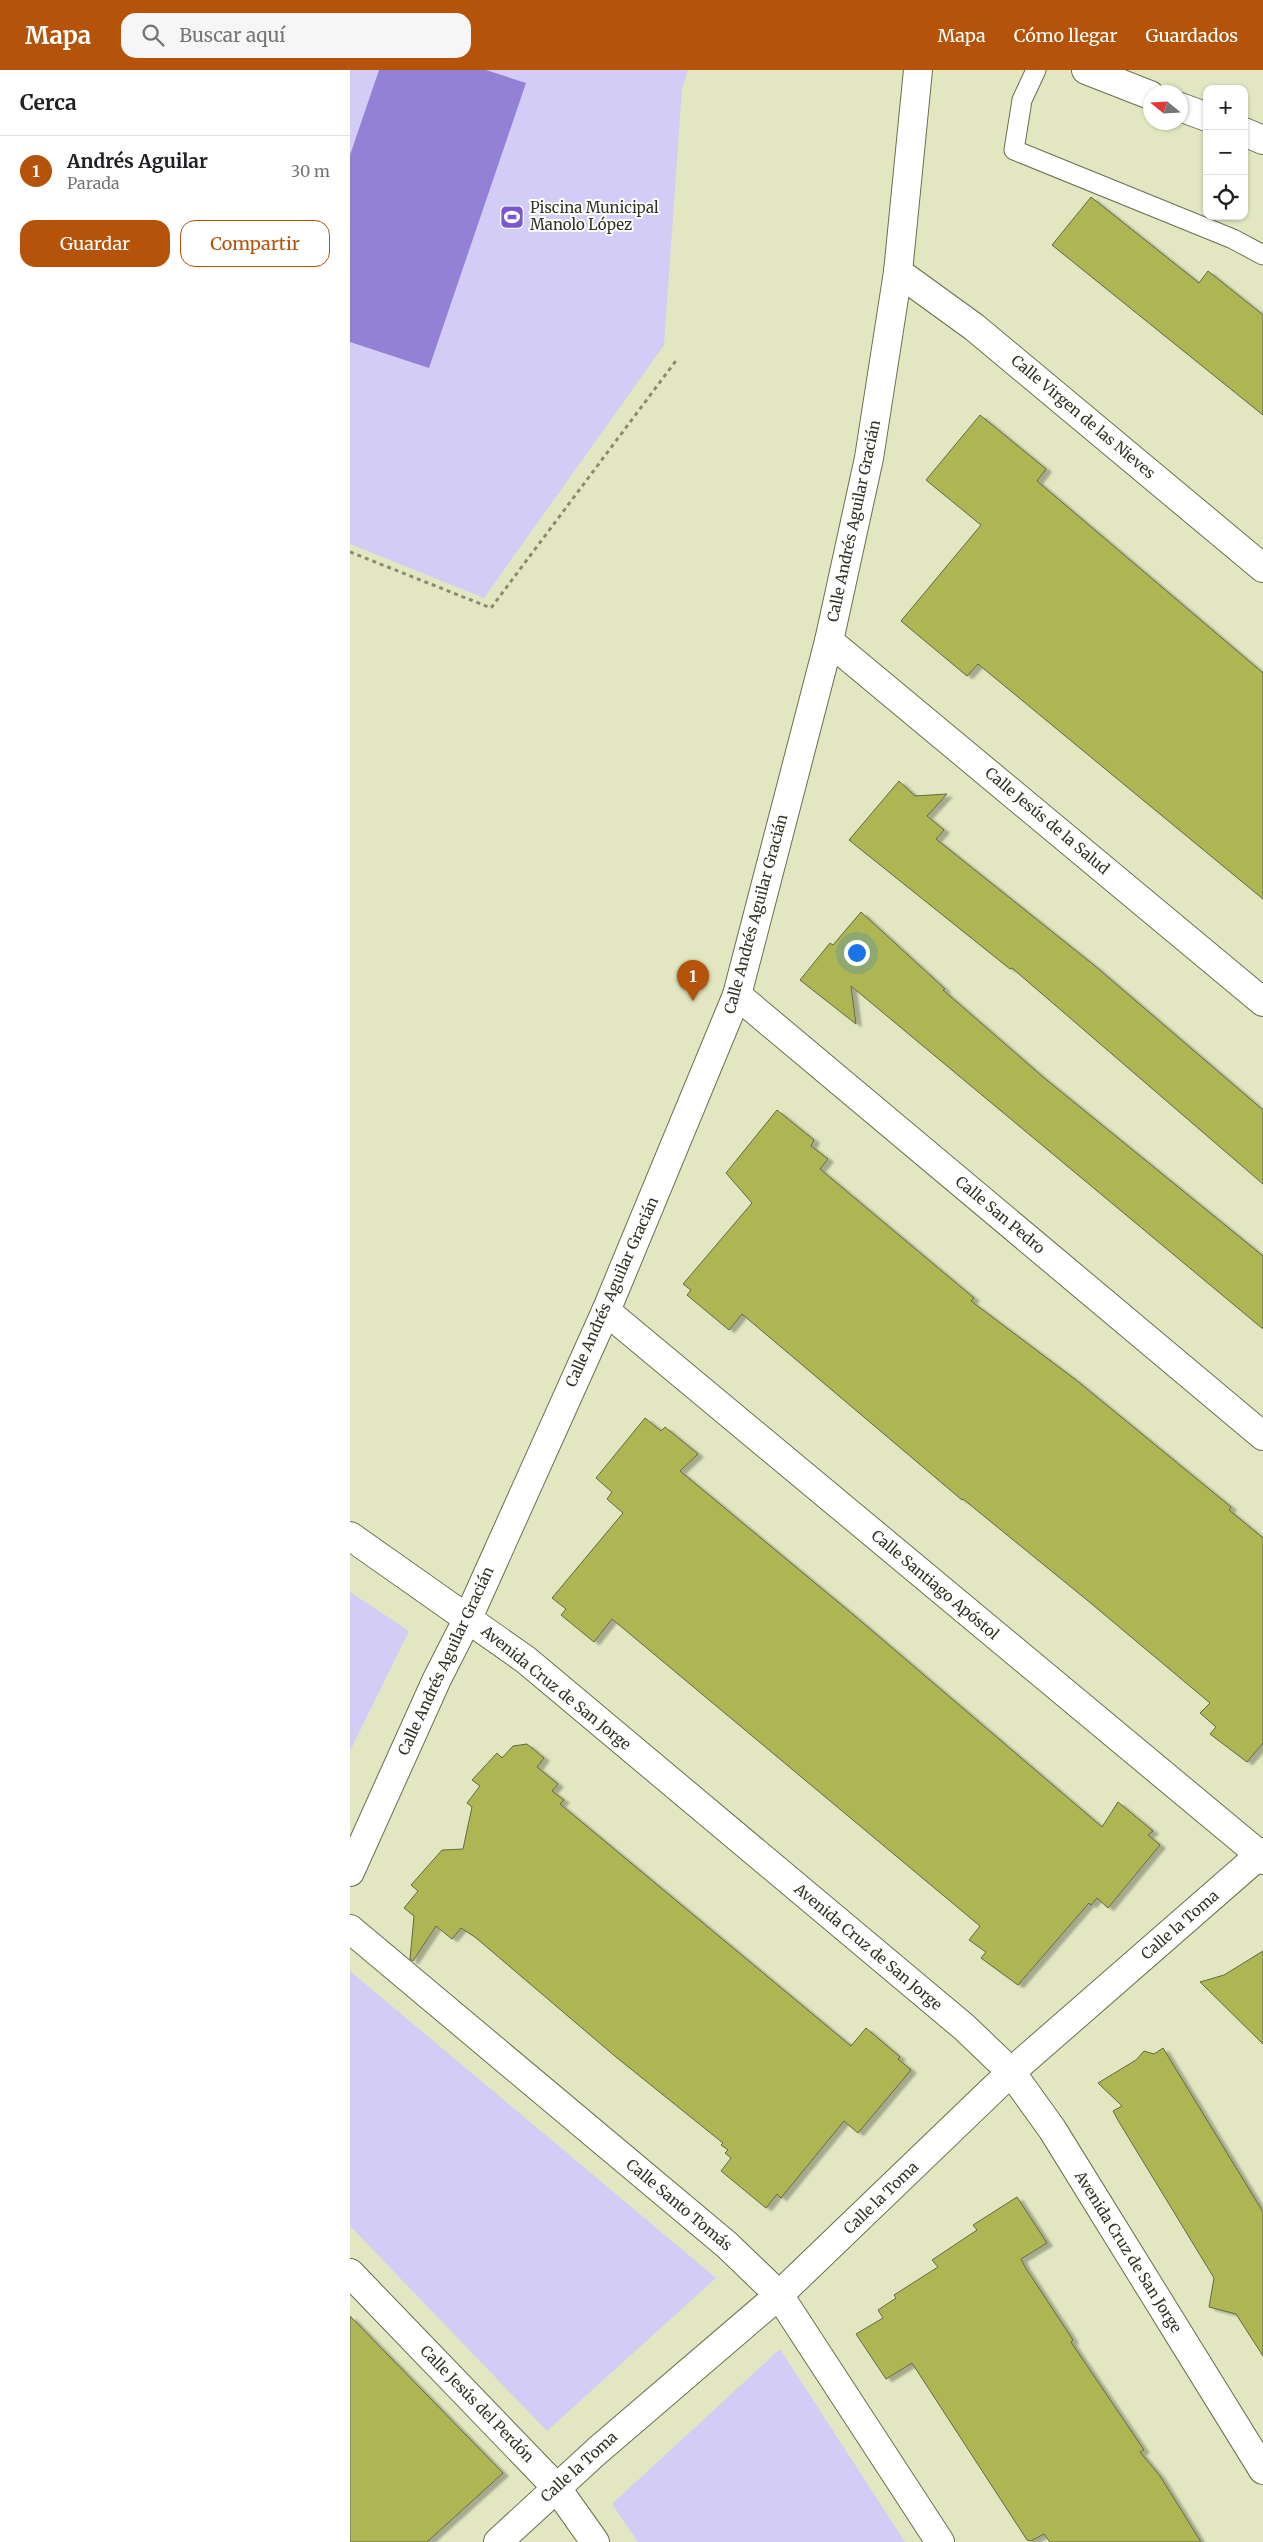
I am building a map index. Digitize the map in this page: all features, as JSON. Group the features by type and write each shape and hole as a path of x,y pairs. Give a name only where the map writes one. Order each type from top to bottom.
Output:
{"street":[{"name":"Calle Andrés Aguilar Gracián","path":"350,1872 437,1679 468,1618 606,1311 737,995 830,641 869,458 898,272 918,70"},
{"path":"1086,70 1143,92"},
{"path":"1188,110 1203,116"},
{"path":"1248,134 1263,140"},
{"name":"Calle Virgen de las Nieves","path":"898,272 974,327 1263,568"},
{"name":"Calle Jesús de la Salud","path":"830,641 1263,1002"},
{"name":"Calle San Pedro","path":"737,995 1263,1436"},
{"name":"Calle Santiago Apóstol","path":"606,1311 1262,1855"},
{"name":"Avenida Cruz de San Jorge","path":"350,1536 534,1666 964,2028 1011,2072 1052,2129 1263,2470"},
{"name":"Calle la Toma","path":"498,2542 556,2486 779,2296 1011,2072 1262,1855"},
{"name":"Calle Santo Tomás","path":"350,1929 727,2245 779,2296 940,2542"},
{"name":"Calle Jesús del Perdón","path":"350,2273 556,2486 595,2542"}],"lane":[{"path":"1036,70 1022,100 1014,150 1227,236 1263,255"}],"path":[{"path":"350,552 491,608 678,358"}],"shaded area":[{"name":"Piscina Municipal Manolo López","path":"350,70 688,70 682,89 664,345 484,598 350,544"},
{"path":"379,70 486,70 526,83 429,368 350,342 350,155"},
{"path":"350,1592 409,1631 350,1751"},
{"path":"350,1971 716,2278 547,2431 350,2226"},
{"path":"780,2349 905,2542 638,2542 612,2504"}],"building":[{"path":"1091,197 1199,283 1208,271 1263,315 1263,415 1052,245"},
{"path":"980,415 1046,469 1037,481 1263,673 1263,899 978,664 967,676 901,621 981,525 926,480"},
{"path":"899,781 915,796 947,794 927,816 944,830 936,839 1095,966 1263,1110 1263,1184 1012,968 1010,969 849,840"},
{"path":"861,912 945,989 943,990 1043,1077 1263,1256 1263,1329 851,986 856,1024 800,980 830,943 833,945"},
{"path":"777,1110 814,1140 811,1146 828,1159 820,1169 974,1298 971,1301 1076,1380 1231,1507 1229,1510 1263,1538 1263,1743 1247,1762 1210,1734 1216,1727 1200,1713 1210,1703 1087,1600 962,1500 742,1314 729,1330 687,1295 691,1290 683,1284 752,1203 726,1173"},
{"path":"645,1418 661,1431 665,1427 698,1454 680,1471 856,1617 1102,1827 1118,1802 1153,1831 1148,1835 1160,1845 1108,1908 1097,1898 1091,1905 1089,1903 1018,1985 981,1958 986,1952 969,1940 980,1926 612,1619 594,1642 561,1615 566,1609 552,1598 623,1513 607,1499 612,1492 596,1478"},
{"path":"527,1744 544,1758 537,1767 558,1784 552,1791 564,1800 560,1804 851,2046 866,2028 900,2057 898,2059 911,2070 858,2133 844,2121 781,2198 777,2194 766,2208 721,2171 731,2158 725,2153 728,2150 721,2145 723,2143 616,2057 475,1937 461,1928 452,1939 436,1926 413,1961 410,1959 414,1916 404,1908 418,1891 411,1885 442,1850 463,1849 472,1807 467,1803 480,1786 472,1780 497,1753 502,1758 513,1746"},
{"path":"1263,1951 1263,2044 1200,1982 1224,1975"},
{"path":"1163,2048 1263,2212 1263,2356 1236,2314 1209,2307 1214,2278 1113,2111 1122,2106 1098,2083 1136,2060 1144,2051 1154,2054"},
{"path":"1017,2197 1047,2243 1021,2259 1025,2267 1073,2340 1071,2342 1144,2450 1140,2452 1160,2476 1201,2542 1050,2542 1044,2534 1031,2541 1027,2540 912,2363 886,2379 856,2334 883,2318 878,2310 896,2298 894,2295 938,2267 932,2260 977,2230 973,2225"},
{"path":"350,2316 503,2473 427,2542 350,2542"}],"place":[{"name":"Piscina Municipal Manolo López","path":"512,217"},
{"name":"Andrés Aguilar","path":"693,1001"}]}
